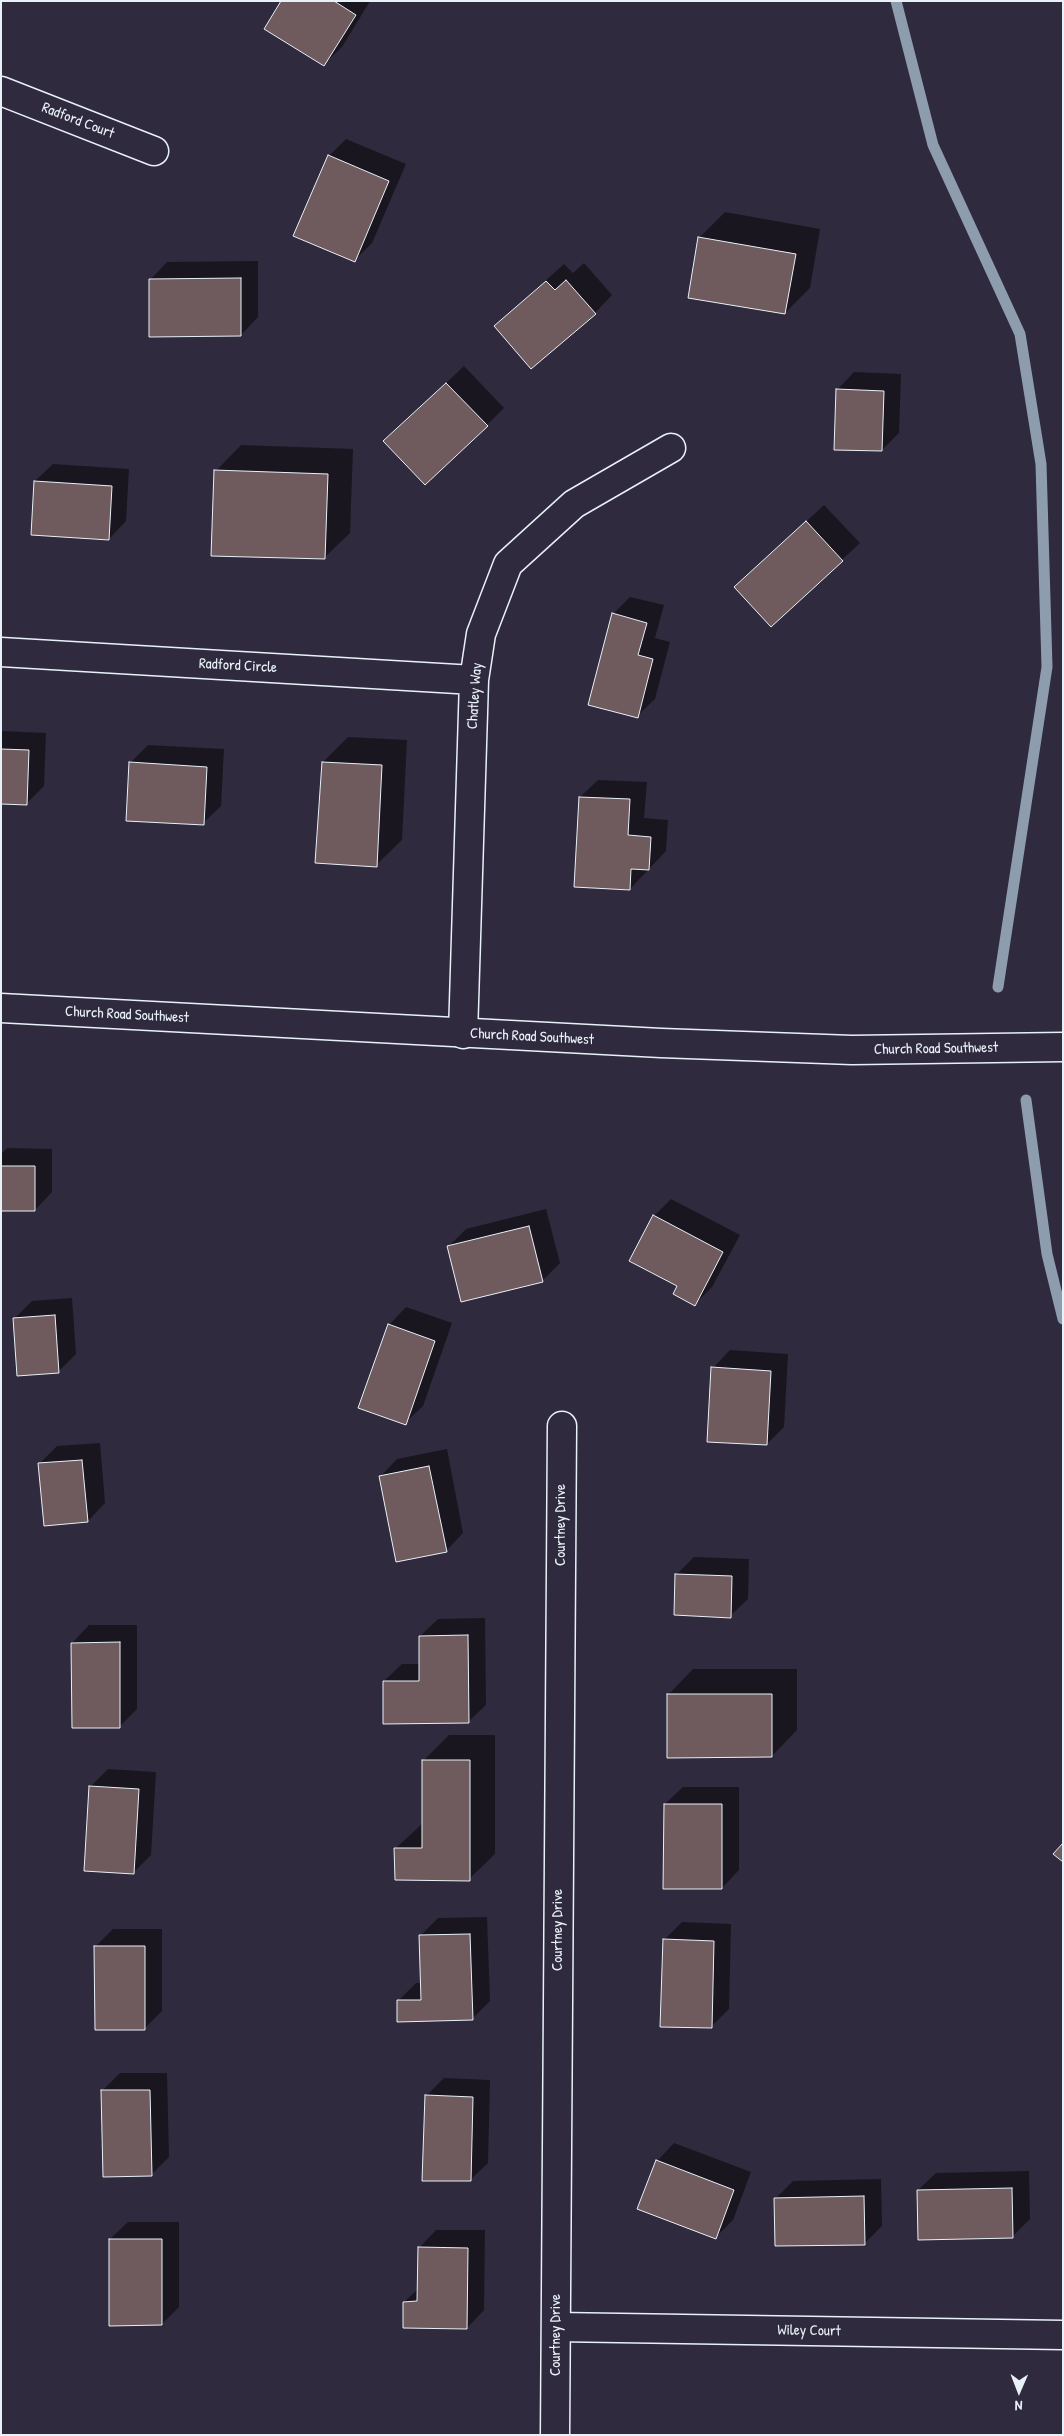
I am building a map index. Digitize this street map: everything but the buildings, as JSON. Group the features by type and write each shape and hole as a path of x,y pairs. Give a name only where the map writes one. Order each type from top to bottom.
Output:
{"street":[{"name":"Radford Court","path":"1,91 154,151"},
{"name":"Chatley Way","path":"463,1034 474,680 481,634 508,564 574,504 671,448"},
{"name":"Radford Circle","path":"1,652 474,680"},
{"name":"Church Road Southwest","path":"1,1008 463,1034 852,1050 1063,1047"},
{"name":"Courtney Drive","path":"555,2435 562,1426"},
{"name":"Wiley Court","path":"556,2327 1063,2335"}],"waterway":[{"path":"896,1 933,145 1020,334 1041,464 1047,667 998,987"},
{"path":"1026,1100 1047,1254 1063,1319"}]}
